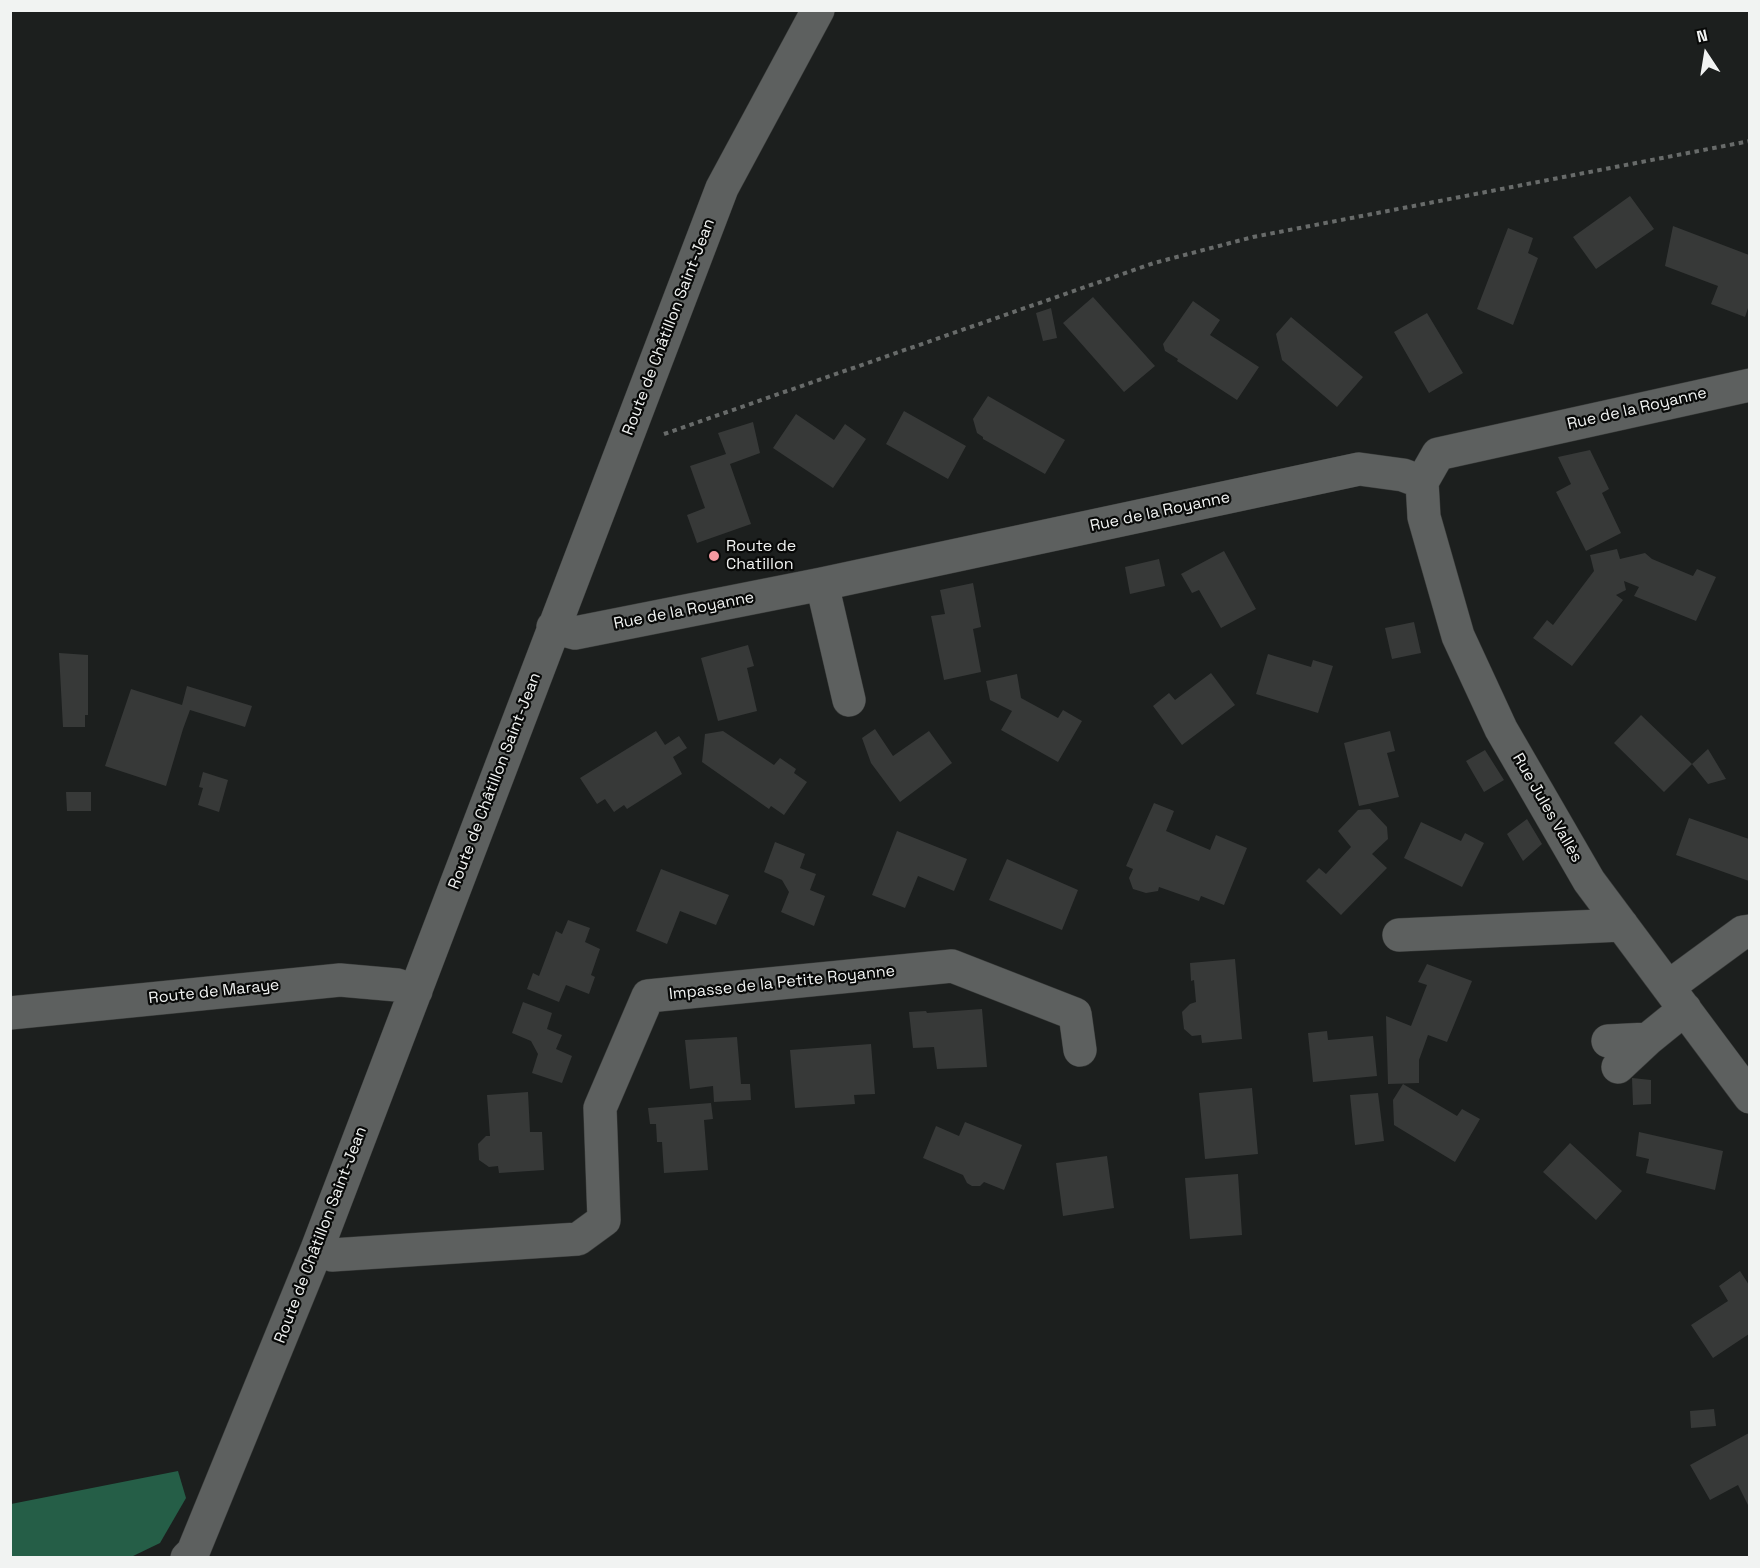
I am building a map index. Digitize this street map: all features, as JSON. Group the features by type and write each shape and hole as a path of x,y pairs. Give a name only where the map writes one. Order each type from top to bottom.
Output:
{"street":[{"name":"Route de Châtillon Saint-Jean","path":"187,1557 194,1552 317,1249 722,188 818,10"},
{"name":"Rue de la Royanne","path":"554,627 575,633 822,584 1359,469 1403,475 1422,482 1438,454 1749,385"},
{"name":"Rue Jules Vallès","path":"1422,482 1424,517 1458,636 1501,729 1589,881 1749,1097"},
{"path":"822,584 849,700"},
{"path":"1399,935 1622,925"},
{"path":"1613,1054 1648,1039 1676,998 1743,932 1749,931"},
{"name":"Impasse de la Petite Royanne","path":"317,1249 333,1254 578,1239 604,1220 600,1108 648,996 952,966 1075,1014 1080,1050"},
{"name":"Route de Maraye","path":"10,1013 340,980 397,985 416,991"}],"path":[{"path":"622,448 1154,263 1253,237 1749,141"}],"green space":[{"path":"178,1471 186,1498 160,1543 131,1557 11,1557 11,1504"}],"building":[{"path":"1630,196 1654,229 1596,269 1573,237"},
{"path":"1673,226 1749,255 1749,305 1745,317 1711,304 1718,286 1665,266"},
{"path":"1508,228 1533,238 1528,253 1538,258 1513,325 1477,309"},
{"path":"1093,297 1155,366 1124,392 1063,323"},
{"path":"1193,301 1220,320 1210,335 1259,367 1237,400 1165,351 1163,344"},
{"path":"1051,308 1057,338 1043,341 1036,313"},
{"path":"1427,313 1463,373 1429,393 1394,332"},
{"path":"1291,317 1363,377 1337,407 1282,360 1276,334"},
{"path":"988,396 1065,440 1045,474 983,439 977,433 973,419"},
{"path":"904,411 966,446 948,479 886,444"},
{"path":"796,414 834,440 845,424 866,439 833,488 773,448"},
{"path":"753,422 760,453 730,464 751,524 697,543 687,515 705,508 690,466 726,454 718,433"},
{"path":"1590,450 1609,489 1602,493 1621,533 1586,551 1556,492 1571,484 1558,457"},
{"path":"1617,549 1620,559 1645,553 1652,559 1693,576 1697,569 1716,577 1696,621 1634,596 1639,587 1624,581 1626,590 1616,595 1623,600 1572,666 1533,638 1547,620 1553,625 1594,571 1590,555"},
{"path":"1224,551 1256,609 1221,628 1199,590 1192,593 1181,574"},
{"path":"1159,559 1165,586 1130,594 1125,567"},
{"path":"973,583 981,627 973,629 981,672 944,680 931,616 945,614 940,590"},
{"path":"1414,622 1421,653 1392,659 1385,628"},
{"path":"748,645 754,666 747,668 757,711 718,721 701,658"},
{"path":"59,653 88,655 88,715 85,715 85,727 63,727"},
{"path":"1268,654 1311,667 1313,660 1333,666 1318,713 1256,694"},
{"path":"1211,673 1235,705 1182,745 1153,706 1169,693 1175,700"},
{"path":"1017,674 1021,698 1058,718 1063,710 1082,721 1058,762 1001,730 1012,711 990,700 986,681"},
{"path":"187,686 252,706 245,727 190,710 166,786 105,766 131,689 182,705"},
{"path":"1641,715 1692,764 1664,792 1614,743"},
{"path":"875,729 893,756 929,731 952,763 900,802 871,763 862,738"},
{"path":"656,731 665,745 679,736 687,748 673,757 682,774 627,809 624,805 614,812 605,799 597,804 580,778"},
{"path":"723,731 774,765 780,758 796,769 794,773 807,782 784,815 771,806 769,809 702,762 705,734"},
{"path":"1390,731 1395,751 1387,753 1399,797 1359,806 1344,743"},
{"path":"1708,749 1726,779 1708,784 1692,764"},
{"path":"1485,750 1504,780 1484,792 1466,761"},
{"path":"203,772 228,780 219,812 198,805 203,788 199,787"},
{"path":"66,792 91,792 91,811 67,811"},
{"path":"1154,803 1174,811 1166,831 1210,850 1216,835 1247,848 1224,905 1201,896 1199,901 1159,887 1158,891 1146,893 1133,889 1129,878 1133,869 1126,866"},
{"path":"1370,809 1387,827 1388,839 1372,854 1387,868 1341,915 1306,881 1319,868 1326,874 1351,847 1338,831 1358,810"},
{"path":"1689,818 1749,839 1749,881 1676,855"},
{"path":"1527,819 1542,844 1523,861 1507,834"},
{"path":"1421,822 1461,841 1465,833 1484,843 1462,887 1404,858"},
{"path":"897,831 967,859 954,891 918,876 905,908 872,895"},
{"path":"775,842 805,854 800,868 816,874 810,890 825,896 814,926 781,912 789,892 782,880 764,872"},
{"path":"1007,859 1078,890 1062,930 989,900"},
{"path":"661,869 729,895 716,925 680,911 667,944 636,931"},
{"path":"568,920 590,928 585,942 600,949 591,975 595,977 589,994 566,985 559,1002 527,989 533,973 539,976 556,931 562,934"},
{"path":"1235,959 1242,1039 1202,1043 1201,1035 1192,1036 1184,1029 1182,1012 1190,1004 1196,1002 1190,963"},
{"path":"1427,964 1472,981 1447,1042 1428,1035 1419,1060 1419,1083 1388,1084 1386,1016 1411,1026 1427,985 1418,982"},
{"path":"523,1002 552,1013 547,1029 562,1035 556,1049 572,1056 562,1083 532,1073 538,1054 531,1041 512,1033"},
{"path":"982,1009 987,1067 937,1069 934,1047 913,1048 909,1012"},
{"path":"1327,1031 1328,1040 1373,1036 1377,1076 1313,1082 1308,1033"},
{"path":"737,1037 741,1084 750,1084 751,1100 714,1102 713,1086 690,1089 685,1040"},
{"path":"871,1044 875,1094 854,1095 855,1104 795,1108 790,1050"},
{"path":"1632,1078 1651,1080 1651,1104 1633,1105"},
{"path":"1403,1084 1457,1116 1462,1109 1480,1119 1455,1162 1394,1125 1393,1100"},
{"path":"1252,1088 1258,1154 1205,1159 1199,1093"},
{"path":"528,1092 530,1132 542,1132 544,1170 499,1173 498,1166 489,1167 479,1160 478,1144 486,1136 490,1136 487,1095"},
{"path":"1378,1093 1384,1141 1355,1145 1350,1095"},
{"path":"711,1103 713,1119 704,1120 708,1170 664,1173 662,1142 657,1142 656,1124 650,1124 648,1108"},
{"path":"965,1122 1022,1145 1004,1190 984,1182 980,1186 972,1186 967,1183 963,1175 923,1158 936,1126 959,1136"},
{"path":"1639,1132 1723,1151 1715,1190 1646,1173 1649,1159 1636,1156"},
{"path":"1570,1143 1622,1191 1596,1220 1543,1172"},
{"path":"1107,1156 1114,1208 1063,1216 1056,1163"},
{"path":"1238,1174 1242,1235 1190,1239 1185,1178"},
{"path":"1740,1271 1749,1285 1749,1334 1713,1358 1691,1325 1728,1301 1719,1286"},
{"path":"1714,1409 1716,1426 1691,1428 1690,1411"},
{"path":"1749,1433 1749,1507 1738,1485 1710,1500 1690,1465"}],"place":[{"name":"Route de Chatillon","path":"714,556"}]}
